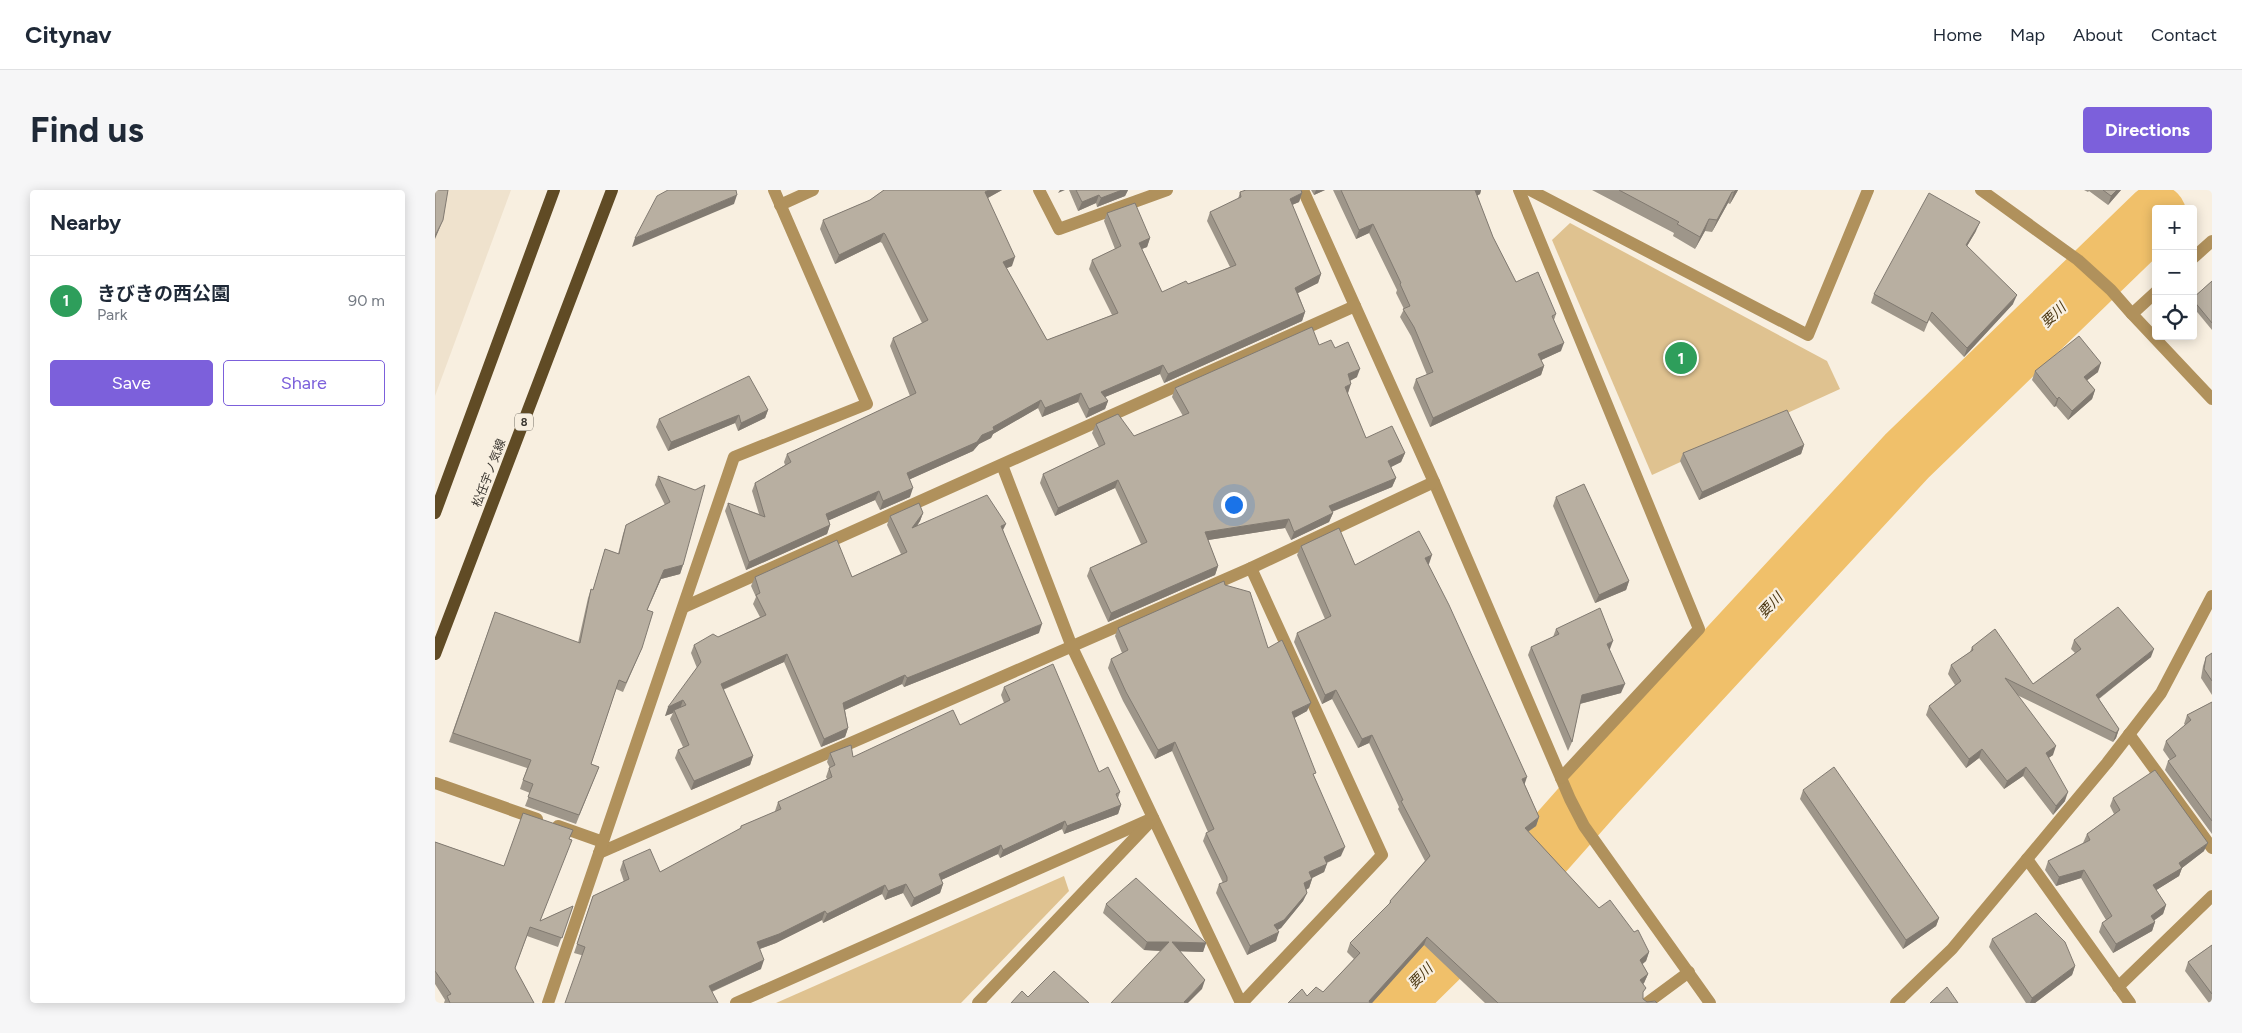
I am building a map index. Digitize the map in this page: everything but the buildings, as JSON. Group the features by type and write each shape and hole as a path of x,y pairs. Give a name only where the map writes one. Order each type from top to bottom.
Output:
{"main road":[{"path":"435,513 440,486 554,190"},
{"name":"松任宇ノ気線","path":"435,654 612,190"}],"street":[{"path":"548,1003 734,458 867,404 774,190"},
{"path":"780,205 813,190"},
{"path":"1039,190 1059,229 1167,190"},
{"path":"1303,190 1433,482 1570,800 1584,826 1711,1003"},
{"path":"1519,190 1699,629 1561,778"},
{"path":"1529,190 1808,335 1868,190"},
{"path":"1981,190 2078,260 2111,290 2212,399"},
{"path":"2197,254 2212,241"},
{"path":"2132,314 2153,295"},
{"path":"683,607 1355,306"},
{"path":"1001,465 1072,647 1242,1003 1382,855 1251,568"},
{"path":"435,783 601,848 1072,647 1251,568 1433,482"},
{"path":"1897,1003 1952,949 2161,693 2212,596"},
{"path":"2129,734 2212,848"},
{"path":"736,1003 1153,818"},
{"path":"978,1003 1153,818"},
{"path":"2027,859 2130,1003"},
{"path":"2118,987 2212,896"},
{"path":"1647,1003 1689,972"}],"shaded area":[{"path":"435,190 511,190 435,396"},
{"path":"1570,223 1827,361 1840,389 1652,475 1552,240"},
{"path":"1064,876 1069,891 961,1003 776,1003"}],"waterway":[{"name":"要川","path":"1392,1003 1525,872 1595,793 1907,456 2152,219"}],"place":[{"name":"きびきの西公園","path":"1681,358"}]}
